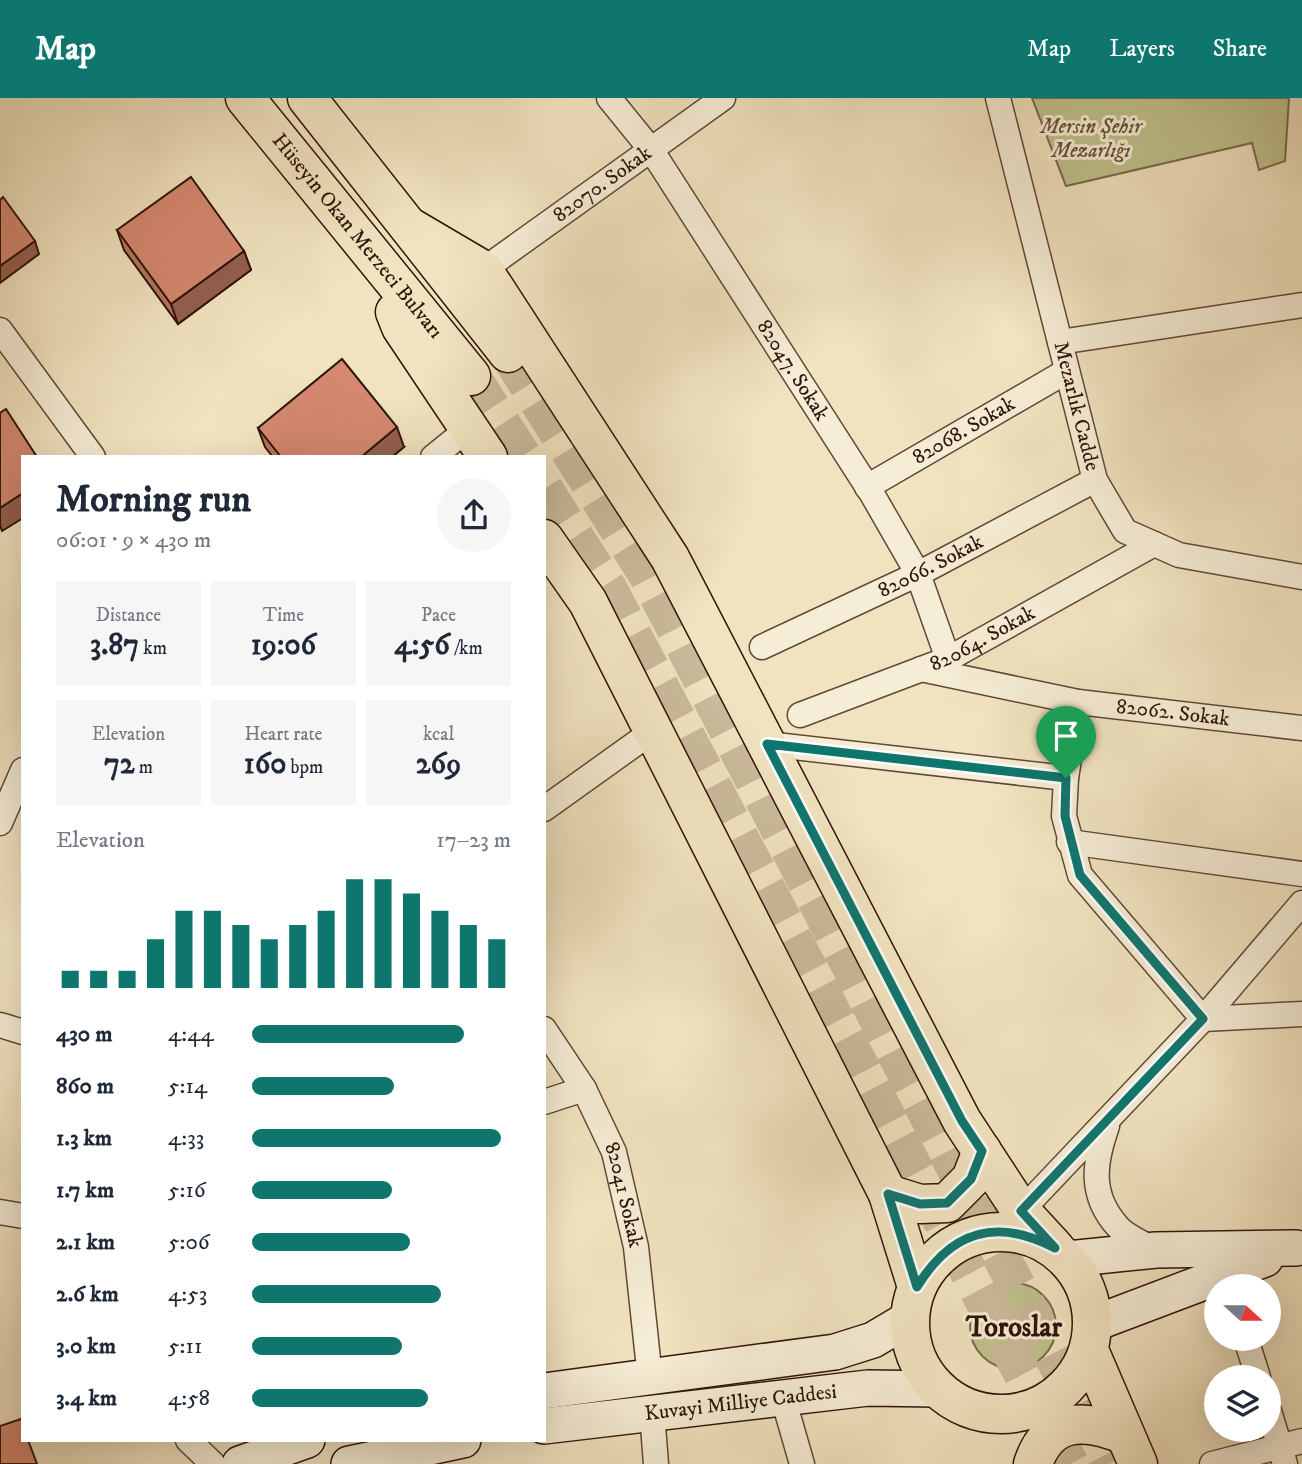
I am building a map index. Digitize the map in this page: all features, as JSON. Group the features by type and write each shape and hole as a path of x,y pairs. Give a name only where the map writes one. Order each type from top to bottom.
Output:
{"main road":[{"name":"Hüseyin Okan Merzeci Bulvarı","path":"245,98 471,376"},
{"path":"307,98 508,353"},
{"path":"410,228 483,270 670,558 962,1121 1021,1211 1084,1278 1091,1337 1131,1449"},
{"path":"372,255 401,327 479,442"},
{"path":"546,542 587,602 888,1194 913,1302 912,1344 921,1368 937,1389 960,1405 985,1413 1012,1414 1037,1407 1060,1394 1077,1374 1091,1337 1204,1289"},
{"path":"888,1194 920,1204 947,1203 971,1179 982,1151"},
{"path":"913,1302 931,1263 952,1245 977,1234 1004,1231 1031,1235 1061,1253 1299,1248"},
{"path":"1239,1274 1299,1248"},
{"name":"Kuvayi Milliye Caddesi","path":"546,1391 835,1352 873,1340 913,1302"},
{"name":"Kuvayi Milliye Caddesi","path":"546,1426 868,1388 937,1389"},
{"path":"985,1413 1032,1464 1039,1448 1069,1425 1099,1424 1131,1449"},
{"path":"240,1464 301,1442"},
{"path":"353,1463 453,1442"}],"street":[{"name":"82047. Sokak","path":"609,98 652,151 867,487 918,574 948,659"},
{"name":"82070. Sokak","path":"483,270 723,98"},
{"name":"Mezarlık Cadde","path":"998,98 1095,480 1125,531 1179,555 1302,577"},
{"path":"1060,342 1302,305"},
{"path":"0,330 92,455"},
{"name":"82068. Sokak","path":"867,487 1060,375"},
{"path":"439,455 479,442"},
{"name":"82066. Sokak","path":"762,647 918,574 1095,480"},
{"name":"82064. Sokak","path":"800,715 948,659 1154,544"},
{"name":"82062. Sokak","path":"921,669 1077,702 1302,728"},
{"path":"1077,702 1066,778 1065,816 1069,842 1080,875 1203,1019"},
{"path":"546,808 653,731"},
{"path":"767,744 1066,778"},
{"path":"0,823 15,785"},
{"path":"1069,842 1302,874"},
{"path":"1021,1211 1203,1019 1302,903"},
{"path":"1203,1019 1302,1014"},
{"path":"0,1026 21,1031"},
{"name":"82041 Sokak","path":"546,1032 584,1089 614,1152 636,1247 650,1378"},
{"path":"546,1101 584,1089"},
{"path":"1110,1117 1095,1161 1099,1198 1119,1228 1156,1250"},
{"path":"0,1212 21,1216"},
{"path":"783,1398 802,1464"},
{"path":"652,1413 656,1464"},
{"path":"1212,1464 1289,1451 1281,1435"},
{"path":"190,1442 213,1464"}],"green space":[{"name":"Mersin Şehir Mezarlığı","path":"1032,98 1289,98 1285,161 1259,170 1252,143 1066,186"},
{"path":"1013,1283 1029,1287 1043,1296 1052,1310 1056,1326 1052,1342 1043,1356 1029,1365 1013,1369 997,1365 983,1356 974,1342 970,1326 974,1310 983,1296 997,1287"}],"building":[{"path":"191,177 244,251 171,304 117,230"},
{"path":"3,197 35,241 0,266 0,200"},
{"path":"342,359 397,427 363,455 279,455 258,428"},
{"path":"6,409 36,455 21,455 21,494 0,508 0,413"},
{"path":"21,1419 21,1442 29,1442 37,1464 0,1464 0,1426"}],"tunnel":[{"path":"508,353 648,576 1109,1464"},
{"path":"471,376 522,455"},
{"path":"546,492 609,590 1070,1464"}],"district":[{"name":"Toroslar","path":"1014,1327"}],"route":[{"path":"767,744 1066,778 1065,816 1069,842 1080,875 1203,1019 1021,1211 1055,1248 1031,1235 1004,1231 977,1234 952,1245 931,1263 917,1287 888,1194 920,1204 947,1203 971,1179 982,1151 962,1121 767,744"}]}
